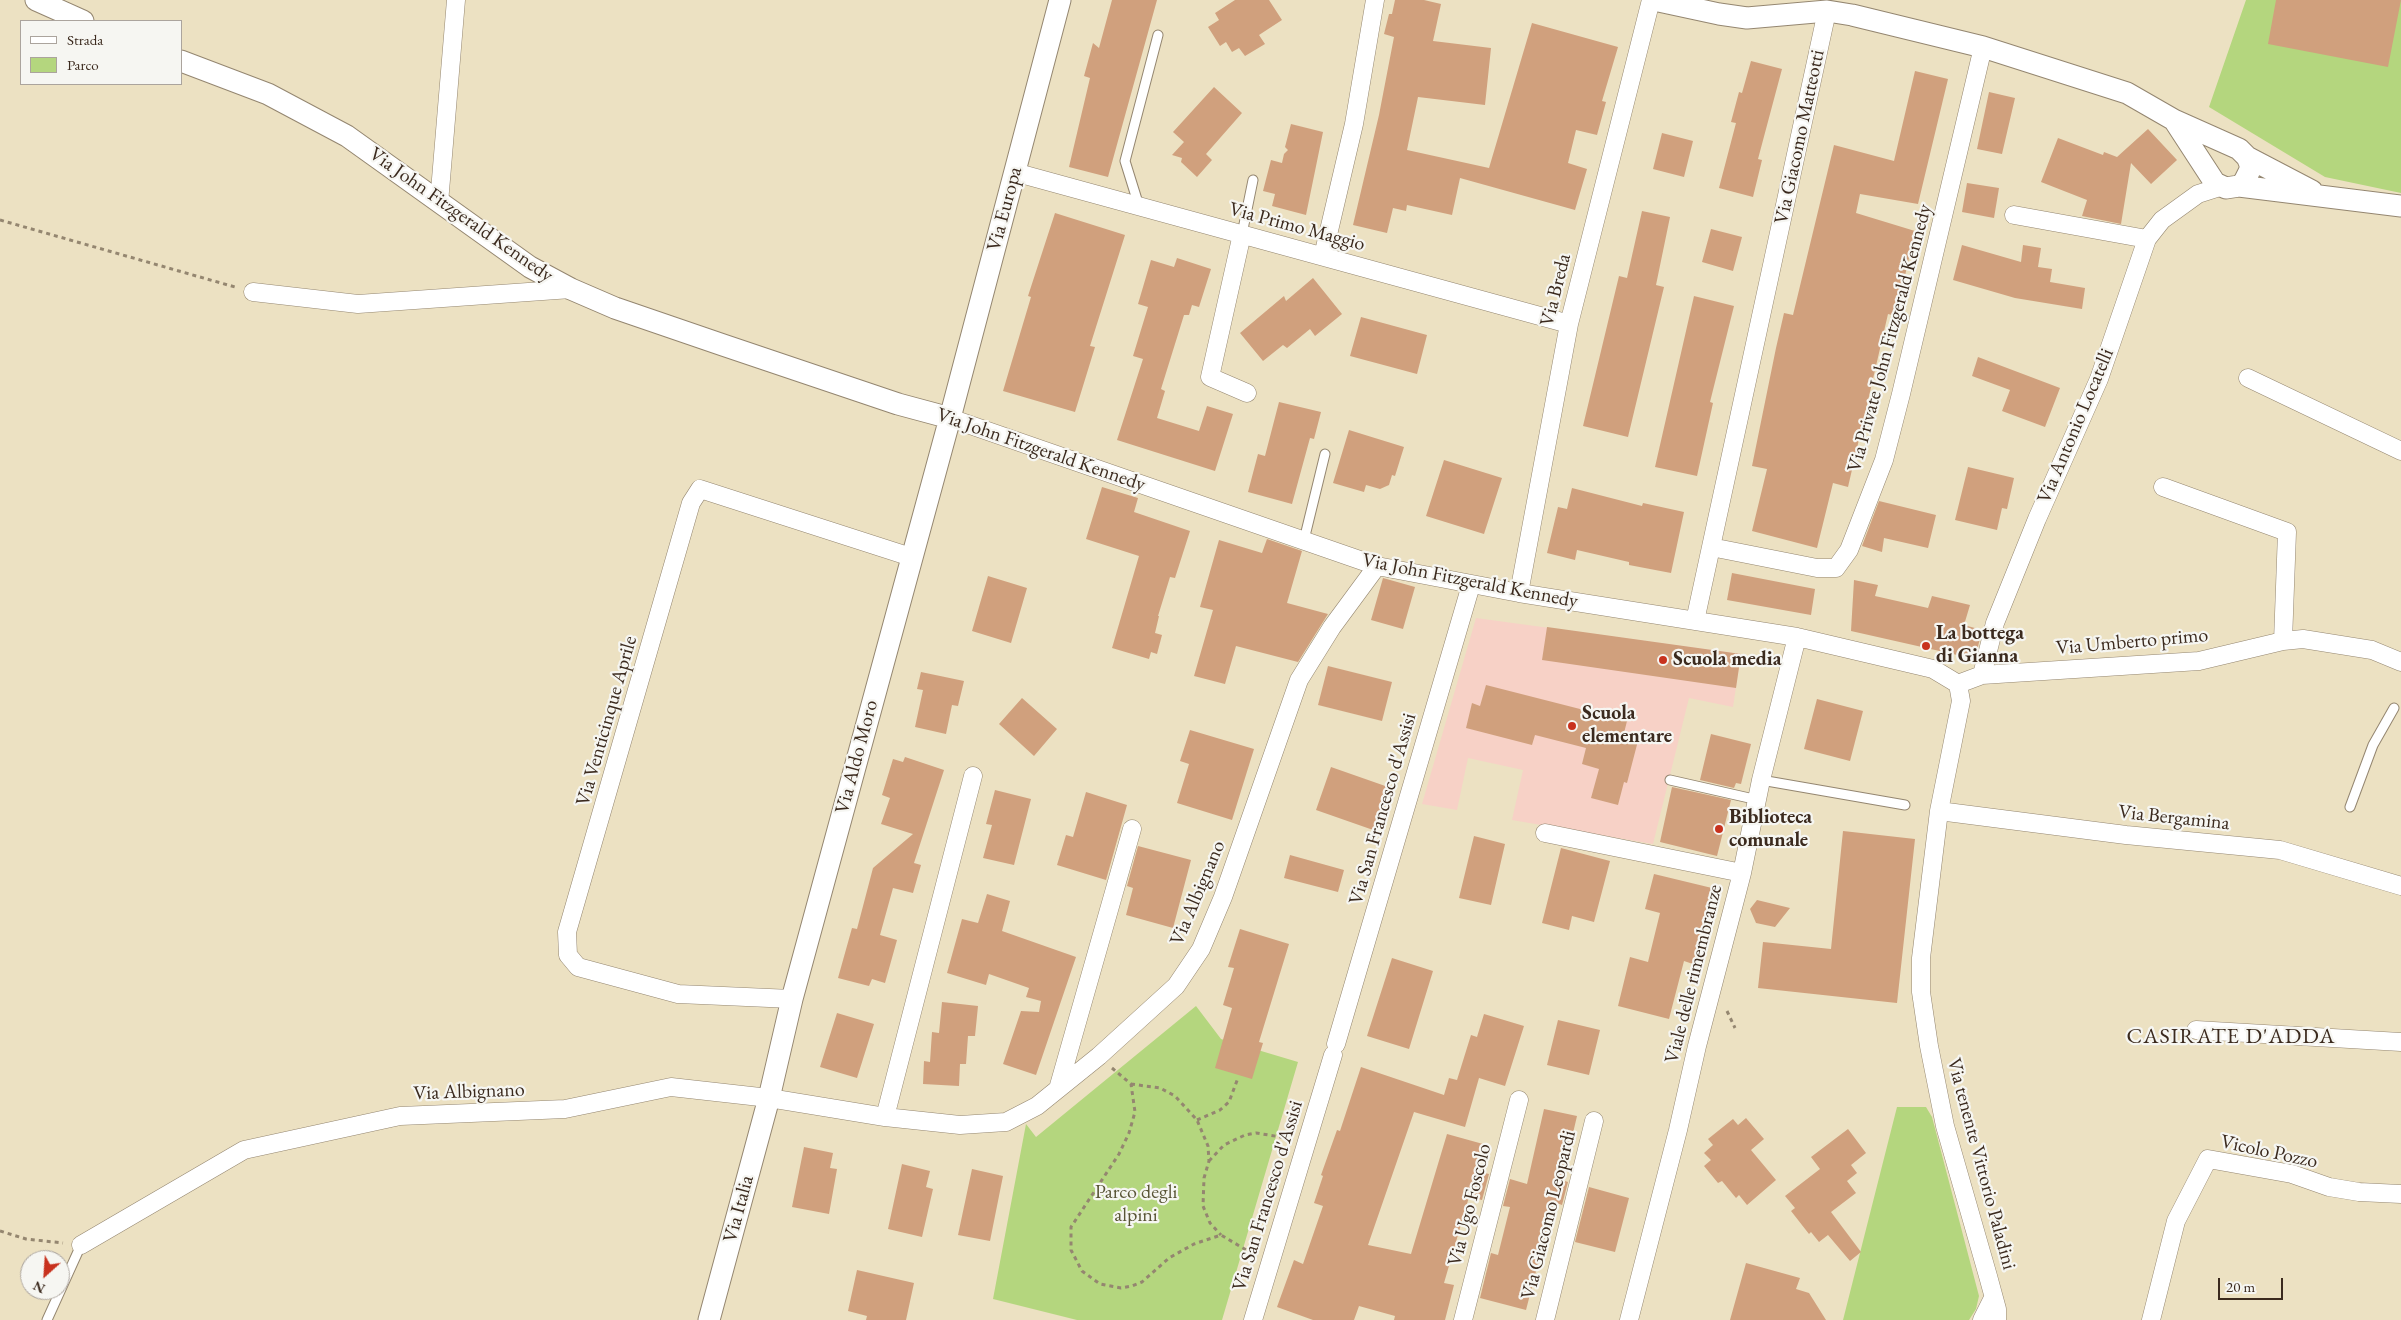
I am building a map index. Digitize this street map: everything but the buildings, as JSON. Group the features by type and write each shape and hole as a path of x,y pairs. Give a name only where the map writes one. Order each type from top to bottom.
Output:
{"street":[{"path":"36,0 82,20"},
{"path":"439,202 456,0"},
{"name":"Via Europa","path":"950,418 1060,0"},
{"path":"1322,256 1354,124 1375,0"},
{"name":"Via Breda","path":"1518,593 1569,324 1651,0"},
{"path":"1654,0 1747,18 1827,11 1852,15 1983,47 2128,94 2174,120 2222,182 2244,182 2250,170 2247,157"},
{"name":"Via Giacomo Matteotti","path":"1695,621 1827,11"},
{"name":"Via Private John Fitzgerald Kennedy","path":"1711,547 1818,568 1836,568 1848,550 1884,460 1899,404 1983,47"},
{"name":"Via John Fitzgerald Kennedy","path":"182,61 268,94 347,136 530,267 571,289 615,308 898,404 950,418 1377,566 1518,593 1797,637 1933,669 1958,684"},
{"name":"Via Antonio Locatelli","path":"2174,120 2239,149 2247,157 2323,197"},
{"name":"Via Primo Maggio","path":"1014,172 1569,324"},
{"name":"Via Antonio Locatelli","path":"1982,675 1995,623 2037,519 2099,379 2147,239 2162,220 2198,194 2222,182 2401,206"},
{"path":"2014,215 2147,239"},
{"path":"1242,234 1210,377 1247,393"},
{"path":"253,292 358,304 571,289"},
{"path":"2248,378 2401,451"},
{"name":"Via Aldo Moro","path":"769,1098 792,999 950,418"},
{"path":"2164,487 2287,532 2282,641"},
{"name":"Via Venticinque Aprile","path":"792,999 678,994 578,967 568,955 567,932 691,504 700,489 912,557"},
{"name":"Via Albignano","path":"81,1245 244,1150 400,1116 565,1109 671,1087 769,1098 885,1117 960,1125 1006,1122 1037,1106 1099,1056 1176,986 1201,949 1223,897 1299,680 1332,627 1377,566"},
{"name":"Via San Francesco d'Assisi","path":"1252,1320 1335,1050 1471,585"},
{"name":"Viale delle rimembranze","path":"1629,1320 1742,873 1761,780 1797,637"},
{"name":"Via Umberto primo","path":"1982,675 2199,661 2282,641 2303,639 2372,650 2401,662"},
{"path":"1958,684 1982,675"},
{"name":"Via tenente Vittorio Paladini","path":"1958,684 1961,702 1938,811 1921,958 1921,992 1929,1046 1945,1126 1993,1298 1997,1320"},
{"path":"885,1117 973,776"},
{"name":"Via Bergamina","path":"1938,811 2126,835 2280,850 2401,886"},
{"path":"1058,1089 1132,829"},
{"path":"1545,833 1742,873"},
{"path":"2196,1030 2401,1042"},
{"name":"Via Italia","path":"709,1320 769,1098"},
{"name":"Via Ugo Foscolo","path":"1462,1320 1519,1100"},
{"name":"Via Giacomo Leopardi","path":"1545,1320 1594,1121"},
{"name":"Vicolo Pozzo","path":"2151,1320 2176,1221 2208,1159 2292,1174 2328,1187 2359,1192 2401,1194"},
{"name":"Via tenente Vittorio Paladini","path":"1982,1320 1993,1298"}],"lane":[{"path":"1139,206 1125,161 1158,35"},
{"path":"1242,234 1254,180"},
{"path":"1304,540 1325,454"},
{"path":"2350,807 2374,745 2394,708"},
{"path":"1670,780 1758,800"},
{"path":"1761,780 1905,805"},
{"path":"47,1320 81,1245"}],"path":[{"path":"0,220 253,292"},
{"path":"1099,1056 1131,1084 1160,1088 1175,1096 1197,1120 1206,1139 1209,1160 1204,1178 1203,1206 1210,1223 1221,1235 1243,1249"},
{"path":"1197,1120 1220,1110 1229,1102 1238,1078"},
{"path":"1131,1084 1135,1112 1129,1133 1119,1154 1072,1227 1071,1250 1075,1261 1082,1271 1100,1284 1122,1288 1142,1282 1168,1258 1194,1244 1221,1235"},
{"path":"1209,1160 1234,1139 1256,1133 1276,1134"},
{"path":"0,1232 26,1239 81,1245"}],"shaded area":[{"path":"1476,618 1741,654 1733,707 1689,698 1653,844 1512,820 1523,770 1468,758 1457,810 1422,804"}],"green space":[{"path":"2246,0 2401,0 2401,193 2325,177 2209,107"},
{"name":"Parco degli alpini","path":"1196,1006 1221,1039 1298,1062 1222,1320 1077,1320 993,1299 1026,1124 1036,1137"},
{"path":"1897,1107 1926,1107 1932,1117 1979,1296 1976,1309 1969,1320 1843,1320"}],"place":[{"name":"La bottega di Gianna","path":"1926,646"},
{"name":"Scuola media","path":"1663,660"},
{"name":"Scuola elementare","path":"1572,726"},
{"name":"Biblioteca comunale","path":"1719,829"}],"district":[{"name":"CASIRATE D'ADDA","path":"2231,1037"}]}
